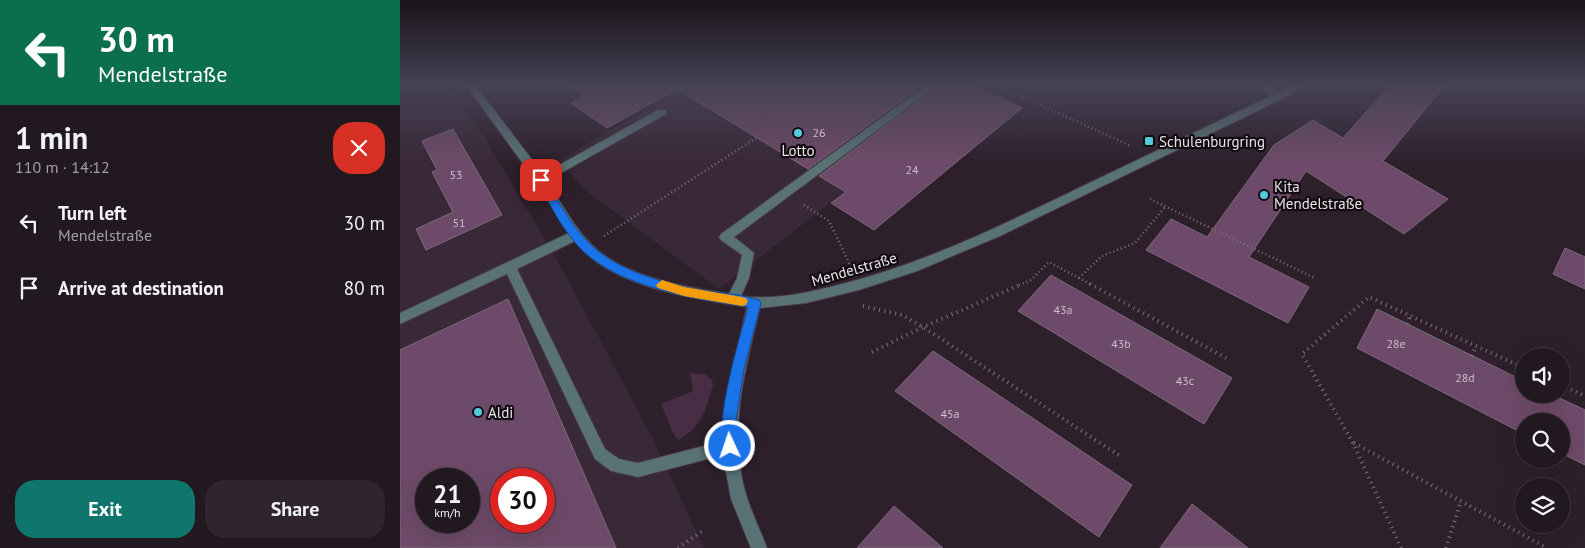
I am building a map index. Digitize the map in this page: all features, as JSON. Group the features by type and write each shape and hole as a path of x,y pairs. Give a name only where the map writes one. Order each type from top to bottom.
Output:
{"street":[{"name":"Mendelstraße","path":"489,111 541,180 586,248 599,258 622,271 684,292 755,303 806,298 859,285 913,268 986,237 1251,111"},
{"path":"732,300 743,278 748,253 725,237 900,111"},
{"path":"541,180 662,112"},
{"path":"400,319 577,235"},
{"path":"510,267 600,454 616,466 638,470 730,446"},
{"path":"755,303 737,369 728,427 735,484 759,548"}],"path":[{"path":"1051,111 1154,157"},
{"path":"586,248 756,138"},
{"path":"785,194 829,221 859,285 863,306 902,315 923,327 1120,456"},
{"path":"1150,200 1315,278"},
{"path":"1079,278 1102,256 1135,243 1165,207"},
{"path":"872,352 923,327 1031,280 1049,262 1226,358"},
{"path":"1401,548 1353,443 1302,354 1368,297 1515,364"},
{"path":"1407,324 1410,316"},
{"path":"1472,356 1476,346"},
{"path":"1570,389 1585,396"},
{"path":"1353,443 1461,501 1539,546 1547,548"},
{"path":"1446,548 1461,501"},
{"path":"678,548 705,529"}],"shaded area":[{"path":"400,111 466,111 486,140 561,267 650,433 704,548 400,548"},
{"path":"646,111 932,111 912,140 719,289 590,194 558,160"},
{"path":"690,373 704,374 712,380 713,385 702,417 693,429 679,440 674,435 661,404 693,391"}],"building":[{"path":"582,111 638,111 607,128"},
{"path":"712,111 888,111 808,169"},
{"path":"906,111 1019,111 874,230 831,203 846,192 819,176"},
{"path":"1367,111 1424,111 1383,161 1448,199 1404,234 1306,171 1249,257 1309,287 1288,323 1146,250 1171,219 1207,237 1274,145 1313,120 1343,138"},
{"path":"453,129 502,215 426,250 416,229 453,212 432,172 437,170 422,141"},
{"path":"1565,248 1585,257 1585,289 1553,274"},
{"path":"1051,275 1232,378 1204,424 1018,311"},
{"name":"Aldi","path":"508,299 616,548 400,548 400,350"},
{"path":"1377,309 1515,377 1515,403 1570,403 1585,410 1585,465 1570,458 1570,413 1515,413 1515,429 1357,348"},
{"path":"933,351 1132,485 1099,537 895,391"},
{"path":"1192,504 1248,548 1160,548"},
{"path":"894,506 943,548 857,548"}],"slow traffic":[{"path":"662,285 684,292 723,300 742,301"}],"place":[{"name":"Lotto","path":"798,133"},
{"name":"Schulenburgring","path":"1149,141"},
{"name":"Kita Mendelstraße","path":"1264,195"},
{"name":"Aldi","path":"478,412"}],"route":[{"path":"541,180 586,248 607,263 622,271 684,292 723,300 755,303 737,369 728,427 730,446"}]}
